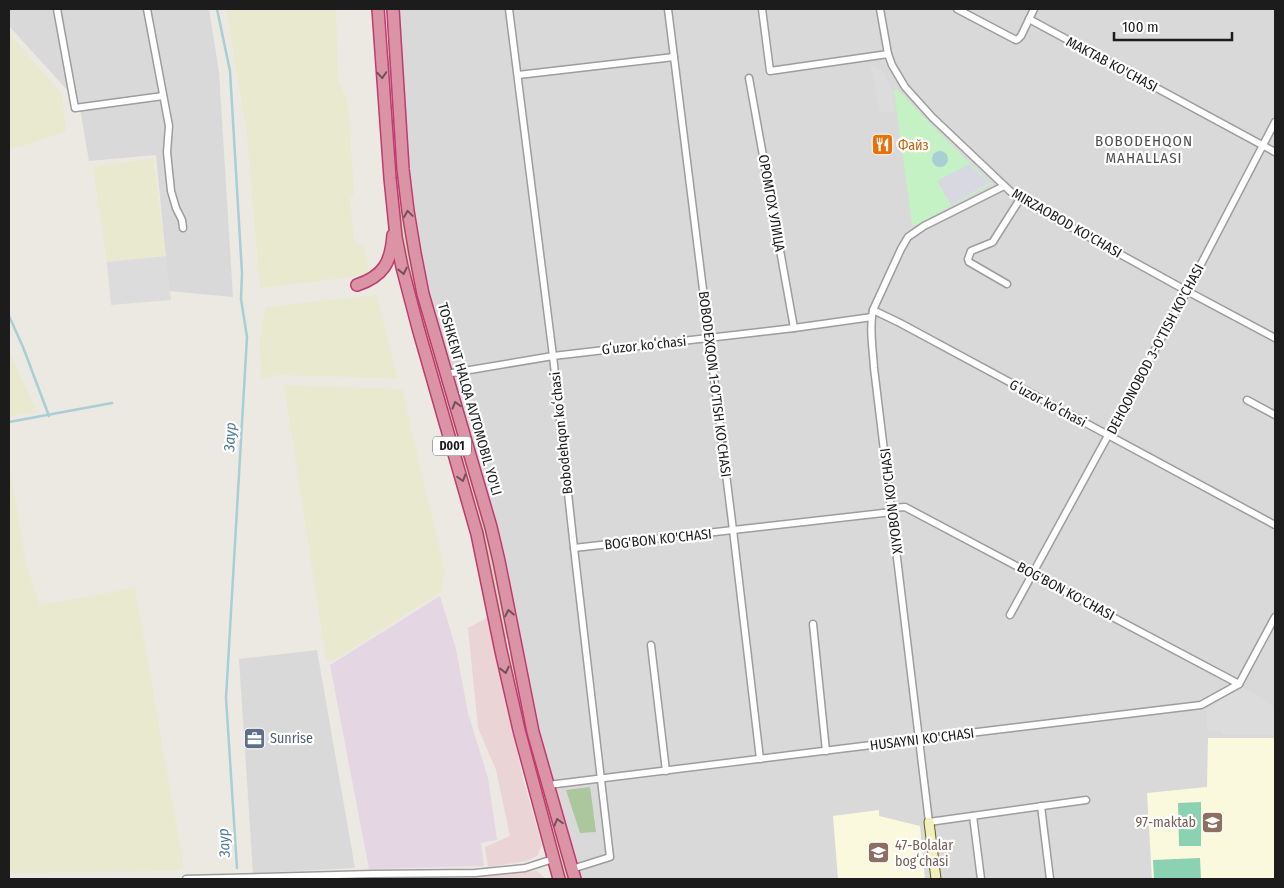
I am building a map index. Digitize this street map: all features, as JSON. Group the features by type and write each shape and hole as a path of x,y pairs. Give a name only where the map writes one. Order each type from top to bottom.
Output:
{"highway":[{"name":"D001","path":"378,9 389,169 394,221 402,267 477,534 525,756 560,879"},
{"name":"TOSHKENT HALQA AVTOMOBIL YO'LI","path":"393,9 403,169 408,211 423,294 496,544 533,732 573,874"},
{"path":"380,45 395,44"},
{"path":"357,285 378,275 386,265 392,244 394,221"},
{"path":"501,650 516,648"}],"street":[{"path":"57,9 75,108 163,96"},
{"path":"147,9 169,126 167,152 172,191 183,228"},
{"name":"Bobodehqon koʻchasi","path":"509,9 553,356 610,857 573,874"},
{"name":"BOBODEXQON 1-O'TISH KO'CHASI","path":"668,9 760,759"},
{"path":"762,9 770,70 888,54"},
{"name":"MIRZAOBOD KO'CHASI","path":"880,9 888,54 898,77 917,102 1004,186 1020,198 1275,338"},
{"path":"957,9 1016,40 1021,36 1034,9"},
{"name":"MAKTAB KO'CHASI","path":"1029,19 1275,152"},
{"path":"518,75 674,57"},
{"name":"ОРОМГОХ УЛИЦА","path":"749,78 794,328"},
{"name":"DEHQONOBOD 3-O'TISH KO'CHASI","path":"1010,615 1187,291 1275,122"},
{"name":"XIYOBON KO'CHASI","path":"936,879 874,368 871,332 872,314 908,237 924,226 1004,186"},
{"path":"1007,284 968,262 968,260 971,251 994,240 1020,198"},
{"name":"Gʻuzor koʻchasi","path":"446,374 553,356 794,328 872,314 900,323 1275,525"},
{"path":"1247,400 1275,415"},
{"name":"BOG'BON KO'CHASI","path":"574,548 733,530 905,507 1239,684"},
{"path":"1239,684 1275,617"},
{"path":"813,624 826,750"},
{"path":"651,645 666,771"},
{"name":"HUSAYNI KO'CHASI","path":"548,785 1202,705 1239,684"},
{"path":"929,822 1086,800"},
{"path":"1041,806 1050,879"},
{"path":"973,816 981,879"},
{"path":"186,879 475,873 525,868 553,859"}],"shaded area":[{"path":"9,9 209,9 219,72 233,297 169,291 156,155 89,161 79,103 9,26"},
{"path":"226,9 336,9 338,80 348,101 354,194 350,199 354,241 364,246 369,275 260,288 247,134"},
{"name":"BOBODEHQON MAHALLASI","path":"393,9 1275,9 1275,879 575,879 415,253"},
{"path":"9,33 62,94 66,132 9,149"},
{"path":"870,64 882,70 893,91 895,111 880,113"},
{"path":"153,158 166,256 107,262 93,167"},
{"path":"969,164 989,183 951,205 937,181"},
{"path":"166,256 171,300 111,305 107,262"},
{"path":"376,295 398,378 277,375 261,379 260,338 266,307"},
{"path":"9,351 37,412 9,417"},
{"path":"284,385 402,389 445,572 441,592 333,661 326,659"},
{"path":"9,462 26,563 40,605 135,588 184,868 173,871 9,873"},
{"path":"440,596 456,649 468,713 488,778 497,840 481,843 484,866 369,869 330,665"},
{"path":"490,616 523,779 542,845 537,856 527,861 488,867 485,847 510,836 496,770 478,728 468,628"},
{"path":"317,650 355,868 253,873 239,659"},
{"path":"1243,687 1275,708 1275,735 1222,735 1221,731 1207,731 1207,709"},
{"name":"97-maktab","path":"1208,738 1275,738 1275,879 1152,879 1147,793 1207,787"},
{"name":"47-Bolalar bogʻchasi","path":"879,810 879,816 920,826 925,879 838,879 833,816"},
{"path":"537,871 546,879 472,879 472,876"}],"green space":[{"path":"387,56 392,56 403,204 484,510 511,637 505,639 478,511 429,350 410,277 397,204"},
{"path":"897,89 991,184 916,225 912,223 894,91"},
{"path":"509,654 513,654 571,879 565,879 541,795"},
{"path":"590,787 596,832 580,833 566,790"},
{"path":"1201,802 1201,846 1179,846 1178,803"},
{"path":"1200,858 1201,879 1154,879 1153,860"}],"water":[{"path":"937,151 943,151 948,156 946,165 937,167 932,162 932,156"}],"waterway":[{"name":"Заур","path":"217,9 230,71 242,273 241,299 247,337 226,698 237,868"},
{"path":"9,316 49,416"},
{"path":"9,422 112,403"}],"place":[{"name":"Файз","path":"882,145"},
{"name":"Sunrise","path":"254,738"},
{"name":"97-maktab","path":"1212,822"},
{"name":"47-Bolalar bogʻchasi","path":"879,853"}],"district":[{"name":"BOBODEHQON MAHALLASI","path":"1144,150"}]}
